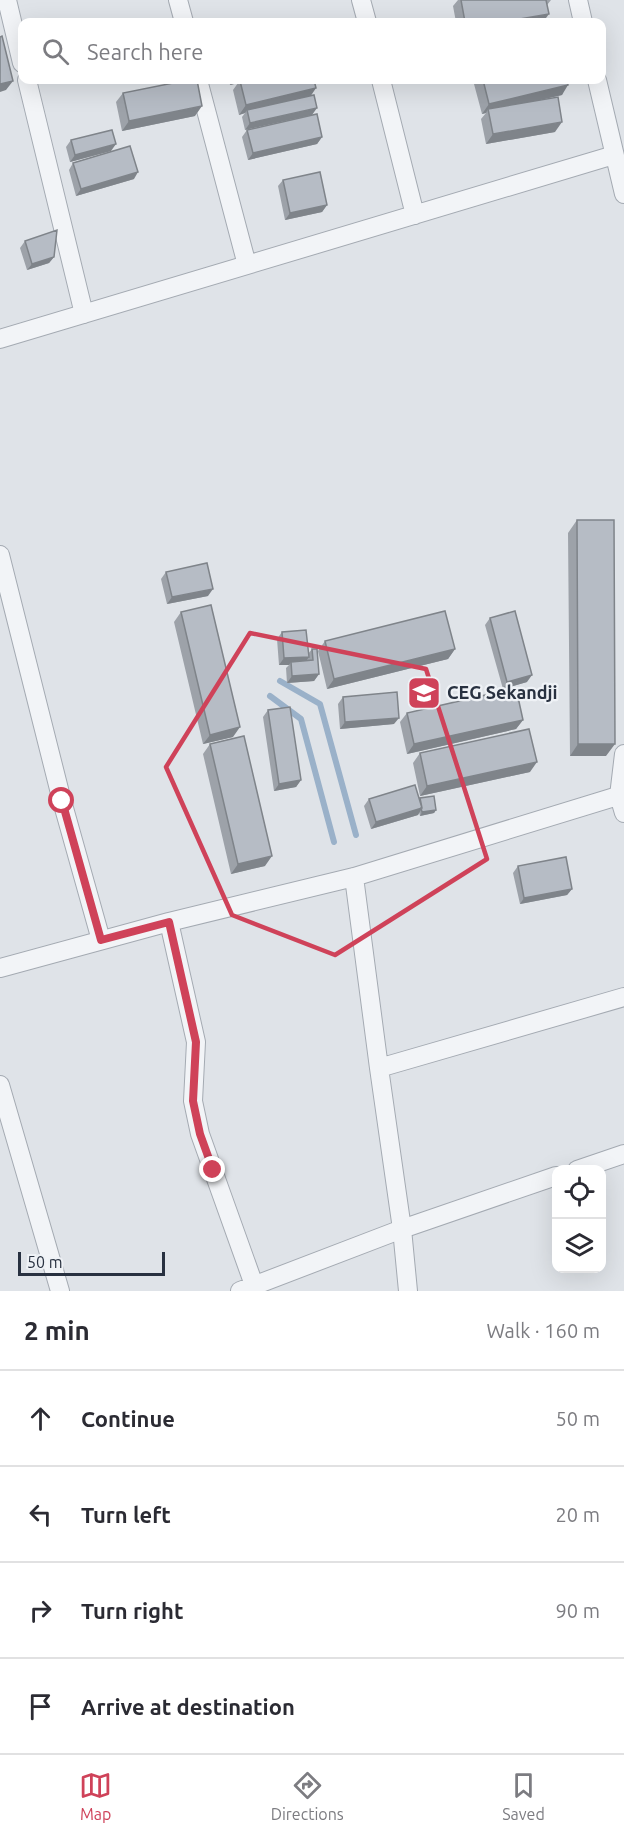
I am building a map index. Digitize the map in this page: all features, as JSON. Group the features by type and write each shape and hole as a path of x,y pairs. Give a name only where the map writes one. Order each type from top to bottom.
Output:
{"street":[{"path":"7,0 18,46"},
{"path":"178,0 183,18"},
{"path":"361,0 366,18"},
{"path":"578,0 582,18"},
{"path":"28,84 84,314"},
{"path":"199,84 247,266"},
{"path":"382,84 415,215"},
{"path":"598,84 624,194"},
{"path":"0,339 615,155"},
{"path":"0,555 62,801 101,940"},
{"path":"0,968 169,922 354,876 622,801 624,754"},
{"path":"354,876 402,1229 408,1291"},
{"path":"169,922 196,1042 193,1101 200,1134 247,1288 402,1229 552,1177"},
{"path":"379,1068 624,997"},
{"path":"0,1085 60,1291"},
{"path":"592,1165 624,1154"}],"highlighted area":[{"path":"250,633 426,669 487,859 335,955 232,915 166,767"}],"building":[{"path":"461,0 546,0 549,14 526,18 464,18"},
{"path":"2,36 13,81 0,84 0,37"},
{"path":"168,84 198,84 202,106 129,121 123,93"},
{"path":"241,84 315,84 316,88 246,105"},
{"path":"484,84 568,84 568,85 489,104"},
{"path":"314,95 317,108 250,123 247,110"},
{"path":"558,97 562,122 493,134 488,109"},
{"path":"317,114 322,137 253,153 247,130"},
{"path":"112,130 116,144 75,155 71,140"},
{"path":"130,146 138,172 81,189 73,163"},
{"path":"320,172 327,205 290,213 283,180"},
{"path":"57,230 54,257 32,264 25,241"},
{"path":"577,520 614,520 615,744 578,744"},
{"path":"207,563 213,589 172,597 166,572"},
{"path":"211,605 240,727 210,735 181,612"},
{"path":"445,611 455,649 334,679 325,641"},
{"path":"515,611 532,675 507,682 490,618"},
{"path":"306,630 309,657 284,658 282,632"},
{"path":"312,649 317,649 319,674 292,676 291,662 313,660"},
{"path":"516,688 523,720 414,744 407,713"},
{"path":"397,692 399,718 345,722 343,697"},
{"path":"290,707 301,780 279,784 268,710"},
{"path":"529,729 537,762 427,786 420,753"},
{"path":"244,736 272,856 238,864 210,744"},
{"path":"415,785 422,808 376,822 369,799"},
{"path":"434,796 436,810 422,812 420,798"},
{"path":"566,857 572,889 524,898 518,866"}],"waterway":[{"path":"280,681 320,704 356,835"},
{"path":"270,696 301,719 334,842"}],"place":[{"name":"CEG Sekandji","path":"424,693"}],"route":[{"path":"62,801 101,940 169,922 196,1042 193,1101 200,1134 213,1170"}]}
